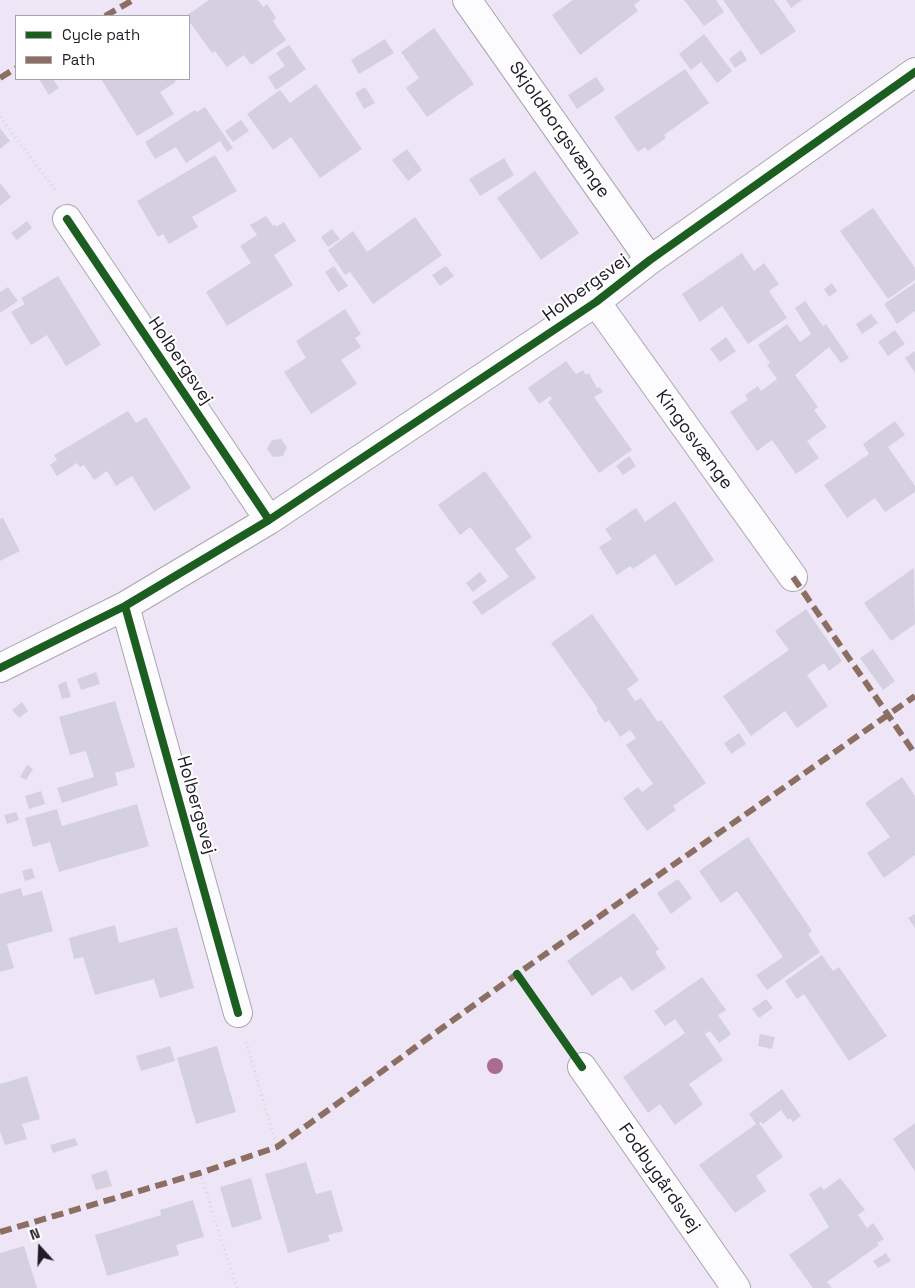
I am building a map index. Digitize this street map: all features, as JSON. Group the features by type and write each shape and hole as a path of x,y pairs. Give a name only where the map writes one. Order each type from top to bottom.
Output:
{"street":[{"name":"Skjoldborgsvænge","path":"467,0 650,260"},
{"name":"Holbergsvej","path":"0,668 125,606 269,520 596,302 650,260 915,72"},
{"name":"Holbergsvej","path":"67,219 269,520"},
{"name":"Kingosvænge","path":"596,302 793,577"},
{"name":"Holbergsvej","path":"125,606 238,1013"},
{"name":"Fodbygårdsvej","path":"582,1067 736,1288"}],"path":[{"path":"0,117 72,211 67,219"},
{"path":"238,1013 277,1148"},
{"path":"200,1173 237,1288"}],"building":[{"path":"209,0 258,0 263,7 267,4 276,18 273,21 286,40 251,65 244,55 227,67 215,51 212,53 190,22 190,15 187,15"},
{"path":"573,0 641,0 634,5 638,11 580,55 552,15"},
{"path":"684,0 716,0 724,12 704,26"},
{"path":"723,0 774,0 796,31 761,55"},
{"path":"786,0 802,0 791,8"},
{"path":"434,28 474,84 427,117 406,88 419,78 401,52"},
{"path":"704,34 732,71 717,83 701,62 691,70 679,54"},
{"path":"385,39 394,53 359,74 351,60"},
{"path":"289,45 306,69 276,90 268,77 285,66 276,53"},
{"path":"741,50 747,60 735,68 729,59"},
{"path":"685,69 709,103 664,135 666,138 648,151 645,147 638,152 614,117"},
{"path":"596,77 605,90 577,109 568,95"},
{"path":"40,80 54,80 59,88 49,95"},
{"path":"102,80 175,80 176,82 160,92 174,114 137,136"},
{"path":"316,84 362,149 320,178 291,137 273,150 247,114 280,90 290,103"},
{"path":"365,87 375,103 364,109 355,93"},
{"path":"205,107 233,148 227,152 220,141 186,163 176,147 155,159 145,142 195,110 197,112"},
{"path":"241,120 249,131 233,142 225,131"},
{"path":"0,128 10,141 0,149"},
{"path":"407,149 422,170 408,181 392,160"},
{"path":"215,155 237,191 192,217 198,227 169,244 163,234 158,237 137,201"},
{"path":"504,158 514,175 480,196 469,179"},
{"path":"535,171 579,233 541,260 497,198"},
{"path":"0,183 11,197 0,206"},
{"path":"873,208 915,268 915,280 888,299 840,231"},
{"path":"266,216 273,226 275,224 276,227 284,222 296,241 274,255 293,285 227,326 206,292 251,263 240,246 257,235 250,225"},
{"path":"415,217 442,255 373,304 350,272 345,275 328,250 353,231 367,252"},
{"path":"27,221 32,228 17,240 11,233"},
{"path":"332,229 340,239 328,247 321,237"},
{"path":"742,253 754,271 764,263 779,284 769,291 787,318 748,344 722,306 700,322 682,294"},
{"path":"334,266 348,286 338,292 325,272"},
{"path":"446,266 454,276 440,286 432,275"},
{"path":"58,276 101,345 66,366 47,335 31,345 11,312 25,304 21,298"},
{"path":"832,283 837,291 829,297 824,289"},
{"path":"915,283 915,311 897,324 884,304"},
{"path":"8,287 18,301 0,313 0,292"},
{"path":"805,301 823,326 826,324 849,358 841,363 829,347 795,375 818,407 814,410 827,427 807,441 819,458 796,474 772,440 757,451 730,412 748,400 745,395 758,386 761,391 777,379 767,365 770,363 758,345 787,324 800,342 811,334 795,308"},
{"path":"345,309 361,334 355,338 361,347 341,360 357,384 311,414 284,372 306,358 296,341"},
{"path":"871,314 878,323 862,334 856,324"},
{"path":"895,330 905,344 888,356 878,342"},
{"path":"726,337 736,351 720,362 710,349"},
{"path":"915,351 915,373 905,358"},
{"path":"566,361 576,374 583,370 586,375 589,373 597,388 599,387 603,392 594,397 632,450 599,473 548,402 552,399 550,396 539,404 528,388"},
{"path":"128,411 136,423 146,417 191,488 154,511 132,476 116,486 107,471 94,480 84,465 80,467 77,463 57,476 50,465 57,460 54,455"},
{"path":"895,421 905,435 888,447 915,486 915,492 885,512 875,498 847,518 824,485 869,454 863,444"},
{"path":"281,439 287,447 283,456 273,457 267,449 272,440"},
{"path":"629,456 636,466 623,475 616,466"},
{"path":"485,471 532,537 515,549 536,578 482,615 472,602 509,577 470,527 460,535 438,505"},
{"path":"675,501 714,560 676,586 655,554 633,569 630,566 617,575 599,547 612,539 605,529 636,508 645,522"},
{"path":"3,518 20,551 0,561 0,519"},
{"path":"914,568 915,624 891,641 864,603"},
{"path":"480,572 487,581 473,592 466,583"},
{"path":"806,609 842,661 829,671 824,663 807,675 828,706 797,728 785,711 751,736 723,696 789,650 775,631"},
{"path":"592,614 639,680 627,689 635,701 641,698 658,722 661,720 706,783 673,806 676,810 647,831 623,798 638,787 642,792 653,784 626,745 636,738 630,730 620,737 609,720 605,723 596,710 598,709 551,643"},
{"path":"873,649 895,681 883,690 860,658"},
{"path":"96,672 100,684 81,690 77,679"},
{"path":"66,681 71,697 62,699 58,685"},
{"path":"115,701 135,767 115,773 118,785 62,803 57,788 94,777 86,751 70,755 59,717"},
{"path":"22,702 28,711 19,718 12,710"},
{"path":"739,733 746,744 731,754 724,743"},
{"path":"27,765 33,769 26,780 20,777"},
{"path":"902,777 915,796 915,855 884,878 867,853 890,837 865,803"},
{"path":"41,791 45,804 29,809 25,796"},
{"path":"137,804 149,846 59,872 50,842 33,847 25,818 57,809 62,826"},
{"path":"16,812 19,820 7,824 4,815"},
{"path":"748,837 812,931 808,934 820,952 767,990 756,975 783,957 737,891 721,903 699,871"},
{"path":"32,868 35,878 25,881 22,871"},
{"path":"678,879 692,898 671,914 657,893"},
{"path":"21,888 23,896 42,891 53,931 7,944 14,968 0,972 0,894"},
{"path":"634,913 659,949 655,952 666,968 632,991 621,976 592,996 567,961"},
{"path":"915,914 915,928 908,918"},
{"path":"115,925 119,943 177,927 194,988 160,998 154,979 95,995 83,957 74,959 69,938"},
{"path":"822,955 833,971 839,967 887,1036 849,1061 804,994 797,999 785,981"},
{"path":"702,977 726,1010 718,1015 731,1034 719,1043 710,1031 705,1034 723,1060 689,1084 703,1104 675,1125 660,1104 648,1113 623,1077 685,1033 675,1019 665,1026 654,1011"},
{"path":"766,999 773,1008 759,1018 752,1009"},
{"path":"760,1034 775,1037 772,1049 758,1046"},
{"path":"170,1046 175,1061 141,1071 136,1056"},
{"path":"217,1046 236,1112 196,1124 177,1058"},
{"path":"27,1076 40,1119 22,1124 27,1139 5,1145 0,1131 0,1084"},
{"path":"782,1089 801,1116 793,1122 790,1118 788,1120 781,1110 763,1124 759,1123 783,1157 756,1176 766,1191 735,1213 699,1165 756,1124 749,1114"},
{"path":"915,1123 915,1171 893,1139"},
{"path":"75,1138 78,1145 53,1153 50,1145"},
{"path":"306,1162 316,1194 331,1190 343,1231 328,1235 330,1241 288,1253 265,1174"},
{"path":"107,1170 112,1186 96,1190 91,1175"},
{"path":"251,1178 262,1219 232,1228 220,1187"},
{"path":"840,1178 865,1210 858,1215 867,1228 873,1223 884,1239 877,1243 879,1245 827,1282 832,1288 813,1288 789,1255 829,1227 809,1194 821,1186 824,1190"},
{"path":"193,1200 204,1237 176,1245 179,1255 107,1276 95,1235 161,1215 160,1210"},
{"path":"24,1246 37,1288 0,1288 0,1253"},
{"path":"886,1253 891,1261 878,1268 873,1261"}],"marked path":[{"path":"107,15 133,0"},
{"path":"0,78 15,69"},
{"path":"793,577 915,754"},
{"path":"0,1232 200,1173 277,1147 517,974 915,696"}],"cycle path":[{"path":"0,668 125,606 269,520 596,302 650,260 915,72"},
{"path":"67,219 269,520"},
{"path":"125,606 238,1013"},
{"path":"517,974 582,1067"}]}
